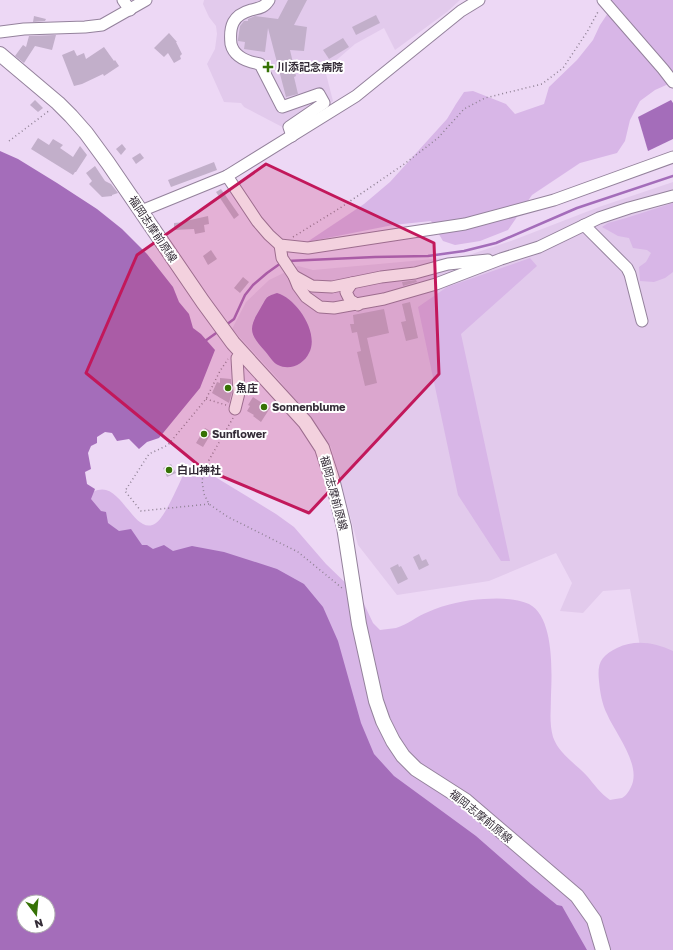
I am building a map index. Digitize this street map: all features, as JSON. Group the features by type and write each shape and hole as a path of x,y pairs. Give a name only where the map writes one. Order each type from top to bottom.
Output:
{"main road":[{"name":"福岡志摩前原線","path":"0,54 58,104 86,133 237,351 305,422 322,448 332,479 344,527 359,624 376,701 383,721 393,741 403,756 416,769 466,801 577,896 594,920 603,950"}],"street":[{"path":"123,0 130,10"},
{"path":"0,32 24,29 102,25 146,0"},
{"path":"269,0 260,8 240,15 232,23 230,34 232,46 237,56 250,62 260,64 282,107 319,94 324,103 288,127 292,136"},
{"path":"141,211 227,176 292,136 356,96 461,11 479,0"},
{"path":"603,0 673,82"},
{"path":"227,176 257,221 280,245 308,248 465,224 554,200 673,157"},
{"path":"280,245 282,258 306,297 320,307 334,308 358,305 392,297 450,278 539,247 584,225 629,208 673,196"},
{"path":"584,225 627,268 630,274 642,321"},
{"path":"292,273 312,286 332,287 381,277 415,273 439,265 501,259"},
{"path":"439,265 450,278"},
{"path":"352,283 346,292 350,300 358,305"},
{"path":"236,409 239,393 237,351"}],"path":[{"path":"280,245 340,208 403,165 438,138 464,109 485,98 542,84 563,68 587,32 603,0"},
{"path":"9,141 58,104"},
{"path":"209,504 141,511 125,491 149,454 168,445 206,399 220,371 228,359 237,351"},
{"path":"206,399 236,409 232,420 205,467 202,481 204,494 209,504 228,517 298,552 355,597"}],"highlighted area":[{"path":"266,164 434,243 439,374 309,513 202,468 86,373 137,255"}],"shaded area":[{"name":"川添記念病院","path":"204,0 460,0 447,12 395,50 384,28 355,44 325,70 333,101 288,130 244,107 241,103 224,102 207,64 215,49 217,34 216,26 209,17 203,4"},
{"path":"604,0 673,0 673,82 655,90 640,101 630,120 625,141 617,153 580,163 532,195 508,230 480,241 455,245 443,241 431,221 393,225 307,242 364,204 390,182 447,119 464,92 473,91 506,104 515,114 544,104 549,87 577,60 593,40 608,13"},
{"path":"671,100 673,103 673,139 648,151 638,117"},
{"path":"0,151 18,159 57,183 97,209 122,229 147,254 173,287 179,302 189,314 193,328 201,334 215,350 200,388 159,438 147,442 139,449 129,439 117,441 112,433 105,432 97,437 97,443 91,446 88,453 91,469 85,472 87,484 95,489 91,499 101,511 106,512 108,523 119,531 131,529 142,545 147,545 153,549 164,545 173,551 192,546 224,552 277,569 304,584 323,607 338,641 361,723 374,754 394,776 476,836 531,884 557,905 562,906 587,950 0,950"},
{"path":"673,182 673,701 646,681 630,589 603,591 583,613 560,611 572,583 556,553 489,581 397,595 358,545 331,447 278,379 232,329 246,302 269,280 298,266 313,270 466,256 511,241 599,207"},
{"path":"673,203 673,272 665,278 654,282 640,281 639,267 646,262 651,253 647,250 633,248 629,238 618,236 602,227 608,223"},
{"path":"530,258 537,266 461,334 510,561 501,561 458,495 418,307 447,287"},
{"path":"277,293 292,302 298,309 309,327 311,336 312,345 307,357 292,367 283,367 274,362 256,340 252,332 252,326 256,316 265,300"},
{"path":"196,470 207,472 276,514 294,527 326,564 356,593 364,604 373,623 380,630 400,627 435,609 463,601 501,599 529,604 537,611 543,620 550,645 552,672 551,721 553,737 563,753 610,800 625,796 631,787 633,769 626,749 605,710 600,689 599,669 601,661 607,654 617,648 624,645 638,643 652,644 673,651 673,950 536,950 148,592 87,495 97,490 107,490 114,494 141,523 148,526 160,520 172,500 184,473"}],"building":[{"path":"288,0 307,0 294,25 307,27 304,51 290,50 296,76 294,77 298,94 286,97 268,28 265,52 244,49 245,42 238,41 238,39 240,26 244,21 248,21 248,19 255,16 278,19"},
{"path":"376,15 380,23 356,35 352,27"},
{"path":"34,16 46,19 45,21 33,22"},
{"path":"169,33 177,42 182,54 180,56 181,59 174,63 168,53 164,57 154,48"},
{"path":"56,35 52,50 35,46 24,63 15,56 23,45 26,47 29,36"},
{"path":"343,38 349,47 329,59 323,50"},
{"path":"104,47 119,66 104,76 103,74 82,84 74,86 62,55 74,50 77,56 84,53 86,59"},
{"path":"35,100 43,108 38,112 30,105"},
{"path":"38,138 49,145 53,139 63,145 60,148 73,157 80,146 87,155 73,175 31,149"},
{"path":"122,144 126,149 121,155 116,149"},
{"path":"140,153 144,158 136,164 132,158"},
{"path":"214,162 217,170 171,187 168,180"},
{"path":"95,166 105,181 111,184 118,193 112,196 102,197 89,184 92,181 86,173"},
{"path":"221,189 239,215 234,219 216,192"},
{"path":"208,216 209,224 204,225 205,232 195,234 194,229 174,230 174,223 186,222"},
{"path":"211,250 217,259 208,265 203,256"},
{"path":"243,277 249,282 240,293 234,288"},
{"path":"416,280 417,282 403,286 402,282"},
{"path":"410,302 418,338 406,341 401,322 406,321 402,304"},
{"path":"384,309 389,333 367,338 377,383 365,386 357,352 361,351 357,332 352,333 350,324 354,324 353,315"},
{"path":"220,378 231,379 232,392 229,403 212,393 217,382 220,383"},
{"path":"253,397 270,408 261,422 247,411 250,406 248,405"},
{"path":"205,428 212,432 203,447 196,443"},
{"path":"171,464 176,473 167,477 163,468"},
{"path":"419,554 422,561 426,559 429,565 419,570 413,557"},
{"path":"398,564 399,567 401,566 408,579 398,584 390,568"}],"waterway":[{"path":"287,261 428,256 464,251 496,243 577,208 673,176"},
{"path":"226,325 234,319 245,295 253,285 281,263"},
{"path":"205,341 219,331"}],"place":[{"name":"川添記念病院","path":"268,67"},
{"name":"魚庄","path":"228,388"},
{"name":"Sonnenblume","path":"264,407"},
{"name":"Sunflower","path":"204,434"},
{"name":"白山神社","path":"169,470"}]}
